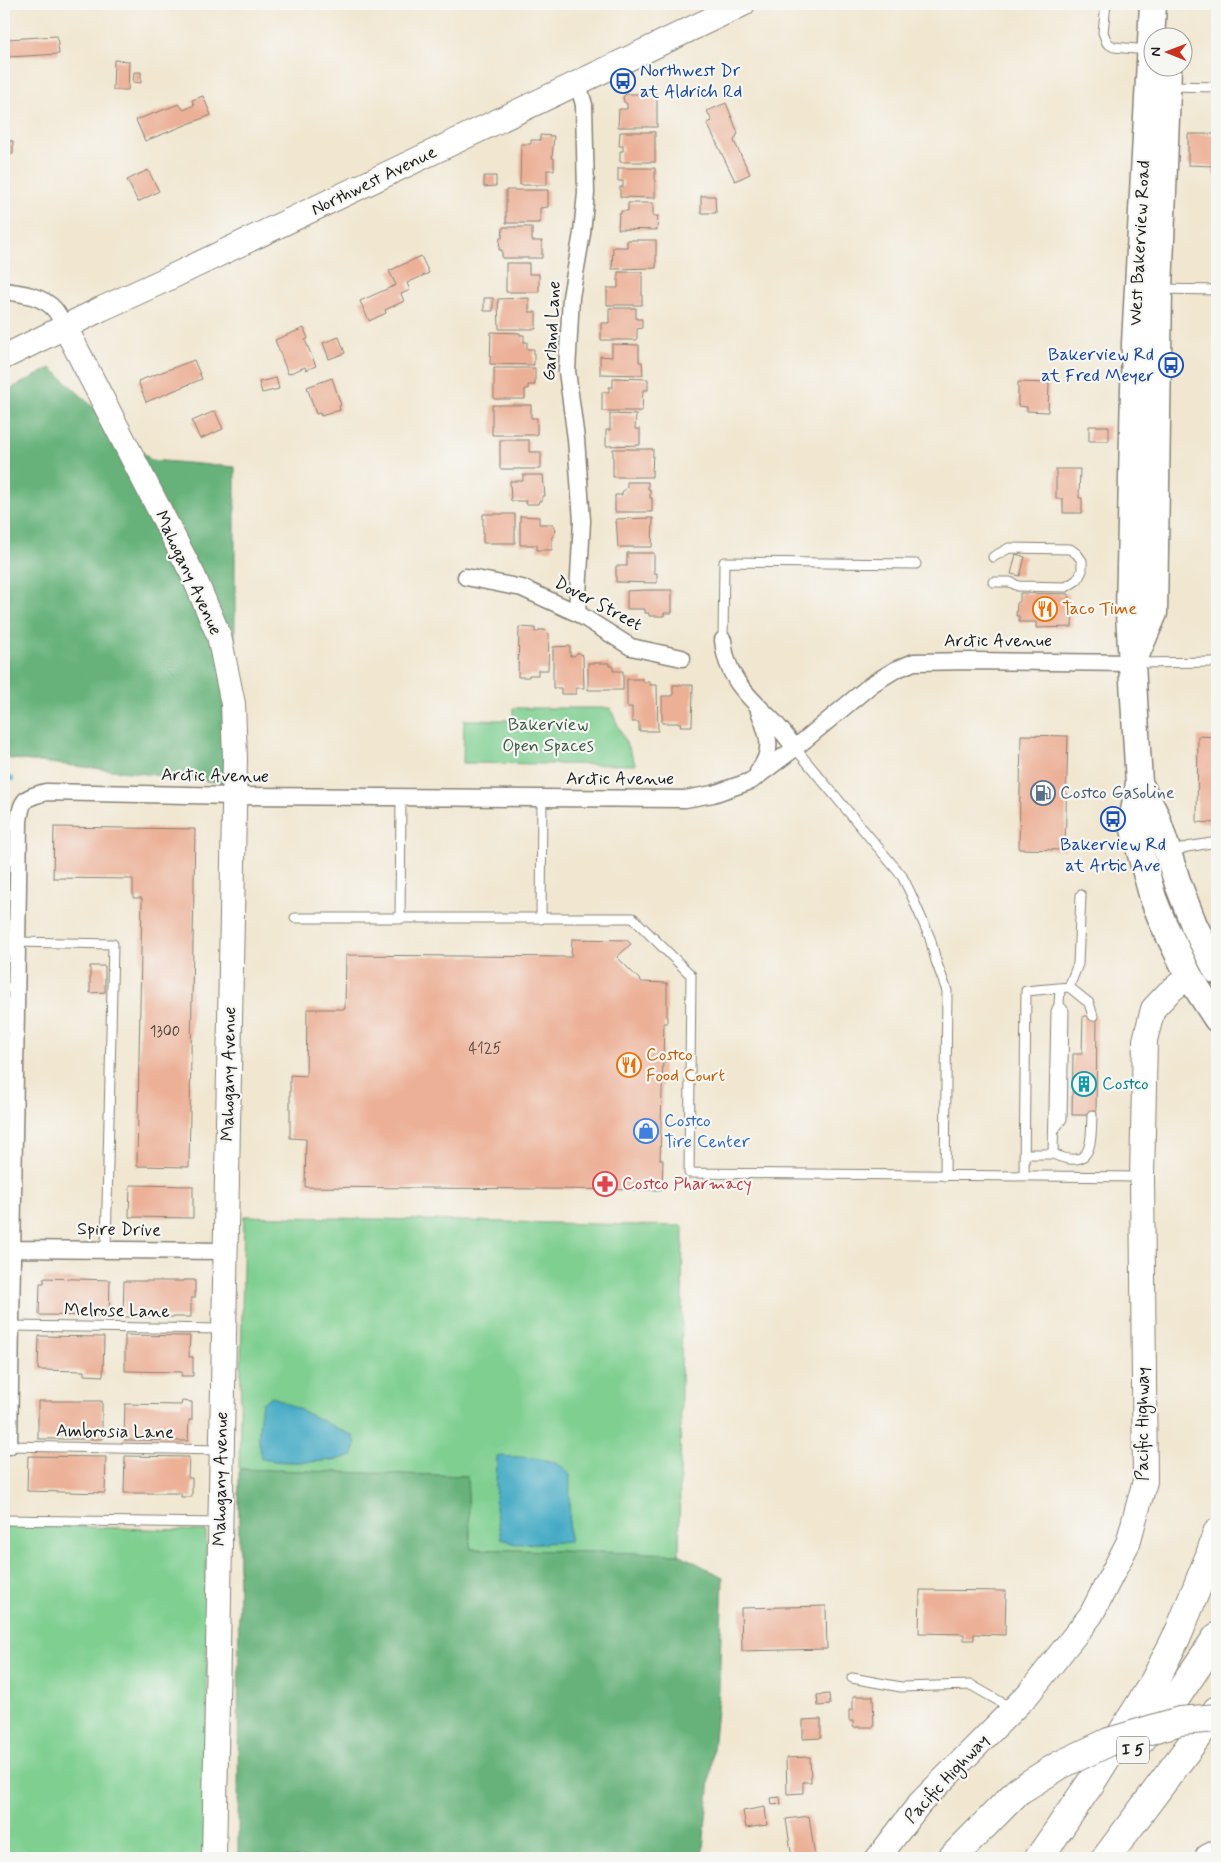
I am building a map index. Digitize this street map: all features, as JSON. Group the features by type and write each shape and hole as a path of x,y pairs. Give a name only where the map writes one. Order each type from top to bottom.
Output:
{"highway":[{"path":"1039,1858 1092,1781 1154,1682 1178,1632 1210,1555 1217,1533"},
{"name":"I 5","path":"1043,1858 1175,1699 1217,1637"},
{"name":"I 5","path":"1106,1858 1217,1710"},
{"path":"952,1858 1018,1791 1060,1765 1109,1742 1180,1722 1217,1718"},
{"path":"1209,1858 1217,1854"}],"main road":[{"name":"West Bakerview Road","path":"1153,4 1158,28"},
{"name":"West Bakerview Road","path":"1168,28 1171,4"},
{"name":"West Bakerview Road","path":"1161,78 1143,180 1135,344 1129,603 1139,783 1132,822 1156,906 1190,976 1217,1019"},
{"name":"West Bakerview Road","path":"1132,663 1154,613 1164,78"},
{"path":"1143,180 1152,222 1151,277 1160,289"},
{"name":"West Bakerview Road","path":"1139,783 1156,816 1167,854 1194,925 1217,971"}],"street":[{"name":"Northwest Avenue","path":"4,357 101,309 743,4"},
{"name":"Garland Lane","path":"577,613 582,521 576,439 566,371 571,297 582,233 586,193 584,105 578,83"},
{"path":"4,291 22,293 41,300 54,309 65,328"},
{"name":"Mahogany Avenue","path":"65,328 193,575 219,636 233,704 234,796 214,1858"},
{"name":"Dover Street","path":"466,577 522,588 577,613 631,647 682,658"},
{"path":"723,640 724,656 731,673 740,687 757,707 774,722 795,748"},
{"name":"Arctic Avenue","path":"11,860 22,804 30,797 46,792 234,796 685,799 713,794 751,781 795,748 872,684 895,670 914,662 1132,663"},
{"path":"751,781 767,761 769,743 757,707"},
{"path":"9,1446 12,1249 9,1157 10,988 17,942 11,860"},
{"name":"Pacific Highway","path":"878,1858 920,1803 1028,1693 1091,1614 1128,1544 1145,1482 1142,1177 1145,1040 1153,1009 1168,993 1190,976"},
{"name":"Spire Drive","path":"12,1249 226,1251"}],"lane":[{"path":"1106,4 1103,32 1107,43 1114,47 1144,55"},
{"path":"1194,75 1217,87"},
{"path":"1160,289 1217,290"},
{"path":"993,557 1009,548 1070,549 1082,561 1082,571 1077,580 1066,587 1018,586 1010,582 993,582"},
{"path":"723,640 724,562 916,564"},
{"name":"Arctic Avenue","path":"1132,663 1217,662"},
{"path":"795,748 902,876 930,938 936,962 947,991 945,1176"},
{"path":"400,919 401,797"},
{"path":"541,919 542,799"},
{"path":"1167,854 1187,847 1217,842"},
{"path":"1053,1154 1056,1011 1065,987 1078,964 1081,895"},
{"path":"295,918 633,918 691,975 689,1173 1142,1177"},
{"path":"17,942 113,944 106,1250"},
{"path":"1024,1176 1026,991 1065,987 1089,1003 1093,1016"},
{"path":"1024,1154 1053,1154 1071,1160 1080,1158 1087,1153 1091,1143 1092,1115"},
{"name":"Melrose Lane","path":"11,1326 224,1329"},
{"name":"Ambrosia Lane","path":"9,1446 221,1450"},
{"path":"4,1520 220,1523"},
{"path":"852,1678 901,1687 972,1685 1013,1709"}],"green space":[{"path":"51,368 151,460 235,467 235,784 4,758 4,392"},
{"name":"Bakerview Open Spaces","path":"513,708 610,708 636,765 463,763 464,720 513,720"},
{"path":"244,1216 683,1226 679,1554 470,1549 466,1476 239,1469"},
{"path":"239,1469 467,1476 471,1549 679,1554 723,1577 719,1690 702,1858 238,1858"},
{"path":"4,1524 206,1531 208,1858 4,1858"}],"water":[{"path":"272,1396 353,1436 356,1446 352,1456 307,1462 283,1462 261,1459 259,1431 262,1403"},
{"path":"497,1456 546,1460 555,1463 570,1474 569,1542 515,1544 501,1538 495,1508"}],"building":[{"path":"57,36 59,54 9,57 8,39"},
{"path":"114,60 129,61 128,90 113,90"},
{"path":"134,72 141,72 141,83 133,82"},
{"path":"626,94 657,94 657,127 618,127 619,109 627,109 627,104 624,102 623,97"},
{"path":"203,96 211,115 145,141 136,120 179,104 184,110 194,105 192,100"},
{"path":"726,103 738,133 734,141 750,174 735,181 707,123 712,121 707,111"},
{"path":"620,132 655,132 655,162 620,162 620,151 623,151 623,146 619,146"},
{"path":"1188,134 1217,134 1217,174 1213,174 1213,166 1188,165"},
{"path":"540,135 554,136 552,158 554,158 554,170 547,170 547,185 520,185 521,144 531,144 531,140 540,140"},
{"path":"4,141 13,141 13,154 8,154 8,175 4,174"},
{"path":"618,168 655,168 655,198 620,197 620,187 623,187 623,181 618,181"},
{"path":"148,170 159,191 138,202 127,180"},
{"path":"484,176 496,176 496,186 484,187"},
{"path":"506,190 548,190 548,207 540,208 540,223 506,223"},
{"path":"701,196 715,196 716,213 701,213"},
{"path":"628,203 653,203 653,216 658,216 657,230 618,229 619,214 621,214 621,211 628,211"},
{"path":"503,227 532,227 532,241 542,241 542,258 502,258 502,250 499,250"},
{"path":"627,240 656,240 656,268 612,269 613,247 627,247"},
{"path":"421,256 429,273 407,283 410,290 401,294 404,301 385,310 386,313 369,321 360,301 396,285 389,271"},
{"path":"506,263 529,263 529,274 539,274 539,292 506,292"},
{"path":"618,272 642,272 642,305 607,305 607,288 618,288"},
{"path":"484,298 493,298 493,311 484,311"},
{"path":"529,298 529,312 536,312 536,329 499,329 498,299"},
{"path":"609,308 636,308 636,319 642,319 642,328 637,329 637,340 601,340 601,323 609,323"},
{"path":"304,328 308,339 305,340 316,366 306,370 305,367 288,374 275,340"},
{"path":"491,332 520,333 520,335 524,335 527,349 534,349 534,365 490,364"},
{"path":"339,337 345,353 329,359 323,343"},
{"path":"612,344 639,345 639,362 642,362 643,375 600,374 600,356 612,357"},
{"path":"194,360 202,379 146,402 138,381"},
{"path":"494,368 535,368 535,385 528,385 528,389 525,389 525,399 494,399"},
{"path":"276,378 279,389 262,393 259,382"},
{"path":"332,378 341,405 339,406 340,410 321,416 320,413 316,414 307,387"},
{"path":"613,378 648,379 648,390 643,390 642,411 602,411 602,392 609,392 609,387 613,387"},
{"path":"1018,382 1049,383 1048,412 1027,411 1027,407 1018,406"},
{"path":"492,405 531,405 531,418 537,418 537,435 492,435"},
{"path":"215,411 223,429 200,439 192,421"},
{"path":"610,414 636,415 635,429 640,429 640,445 606,446 606,430 610,430"},
{"path":"1089,426 1109,426 1109,441 1089,441"},
{"path":"500,440 529,440 529,452 541,452 541,469 500,469"},
{"path":"613,449 653,449 652,477 613,477"},
{"path":"1056,469 1080,469 1079,498 1082,498 1082,513 1063,513 1063,499 1056,499"},
{"path":"523,475 543,475 545,496 542,496 542,501 539,501 538,504 526,504 526,501 511,501 510,481 523,481"},
{"path":"627,482 648,482 650,498 652,498 652,512 615,512 615,495 622,495 622,492 627,488"},
{"path":"483,514 515,514 515,543 483,543"},
{"path":"520,516 539,517 539,524 553,524 556,529 552,537 552,550 537,550 537,545 520,545"},
{"path":"653,518 652,547 618,547 616,519"},
{"path":"627,553 654,553 654,573 657,573 657,583 616,582 616,566 627,566"},
{"path":"1016,554 1025,557 1020,576 1011,574"},
{"path":"672,590 672,613 664,613 664,616 649,616 649,613 645,613 645,609 627,609 627,591"},
{"name":"Taco Time","path":"1020,593 1069,594 1068,602 1073,602 1072,627 1036,628 1036,622 1019,622 1019,616 1016,616 1017,602 1020,602"},
{"path":"519,627 535,628 535,632 545,630 549,634 548,670 538,670 538,675 518,677"},
{"path":"570,646 570,656 580,653 583,656 584,688 576,688 576,694 561,694 561,688 553,688 553,647"},
{"path":"588,663 609,663 609,666 613,666 613,671 623,671 623,690 588,690"},
{"path":"1217,677 1217,722 1215,721"},
{"path":"627,679 643,679 643,682 650,682 650,685 657,685 658,731 639,731 639,722 632,722 632,707 627,707"},
{"path":"673,685 693,685 692,726 680,726 681,723 662,723 662,696 673,696"},
{"name":"Costco Gasoline","path":"1021,735 1068,736 1065,850 1019,849"},
{"path":"1198,736 1217,737 1217,823 1197,822"},
{"path":"54,827 195,829 189,1167 137,1166 142,898 133,898 133,879 53,878"},
{"path":"572,939 627,940 631,944 617,957 642,982 667,983 667,1023 664,1023 660,1160 663,1160 662,1190 305,1187 306,1139 290,1138 290,1075 306,1076 307,1009 345,1009 346,955 571,957"},
{"path":"90,966 105,966 105,992 90,993"},
{"name":"Costco","path":"1083,1016 1097,1016 1096,1115 1072,1115 1073,1054 1082,1054"},
{"path":"130,1185 193,1186 193,1218 129,1217"},
{"path":"44,1278 110,1280 109,1316 39,1315 40,1283 44,1283"},
{"path":"195,1280 195,1298 191,1298 191,1317 123,1317 124,1281"},
{"path":"125,1335 190,1336 189,1357 193,1357 193,1376 181,1376 182,1372 125,1371"},
{"path":"39,1336 104,1337 103,1376 84,1375 84,1371 38,1370"},
{"path":"38,1401 102,1401 102,1439 38,1439"},
{"path":"182,1401 192,1402 192,1420 189,1420 188,1441 124,1440 125,1404 181,1405"},
{"path":"28,1456 106,1457 105,1493 27,1491"},
{"path":"125,1456 189,1457 188,1478 192,1478 192,1497 181,1497 181,1493 124,1493"},
{"path":"920,1590 1006,1591 1005,1635 974,1634 974,1640 964,1640 964,1634 919,1633"},
{"path":"826,1606 827,1649 742,1651 741,1608"},
{"path":"829,1694 830,1705 818,1706 817,1695"},
{"path":"853,1696 873,1696 874,1727 853,1727 853,1721 849,1721 849,1710 853,1710"},
{"path":"821,1719 821,1738 803,1739 803,1720"},
{"path":"810,1757 811,1782 803,1782 803,1793 787,1794 786,1758"},
{"path":"780,1797 781,1804 772,1805 771,1798"},
{"path":"765,1807 767,1825 746,1828 743,1811"},
{"path":"809,1816 815,1857 792,1858 786,1819"}],"waterway":[{"path":"4,775 12,779"}],"place":[{"name":"Northwest Dr at Aldrich Rd","path":"623,81"},
{"name":"Bakerview Rd at Fred Meyer","path":"1171,365"},
{"name":"Taco Time","path":"1045,609"},
{"name":"Costco Gasoline","path":"1043,793"},
{"name":"Bakerview Rd at Artic Ave","path":"1113,819"},
{"name":"Costco Food Court","path":"629,1065"},
{"name":"Costco","path":"1084,1084"},
{"name":"Costco Tire Center","path":"646,1131"},
{"name":"Costco Pharmacy","path":"605,1184"}]}
